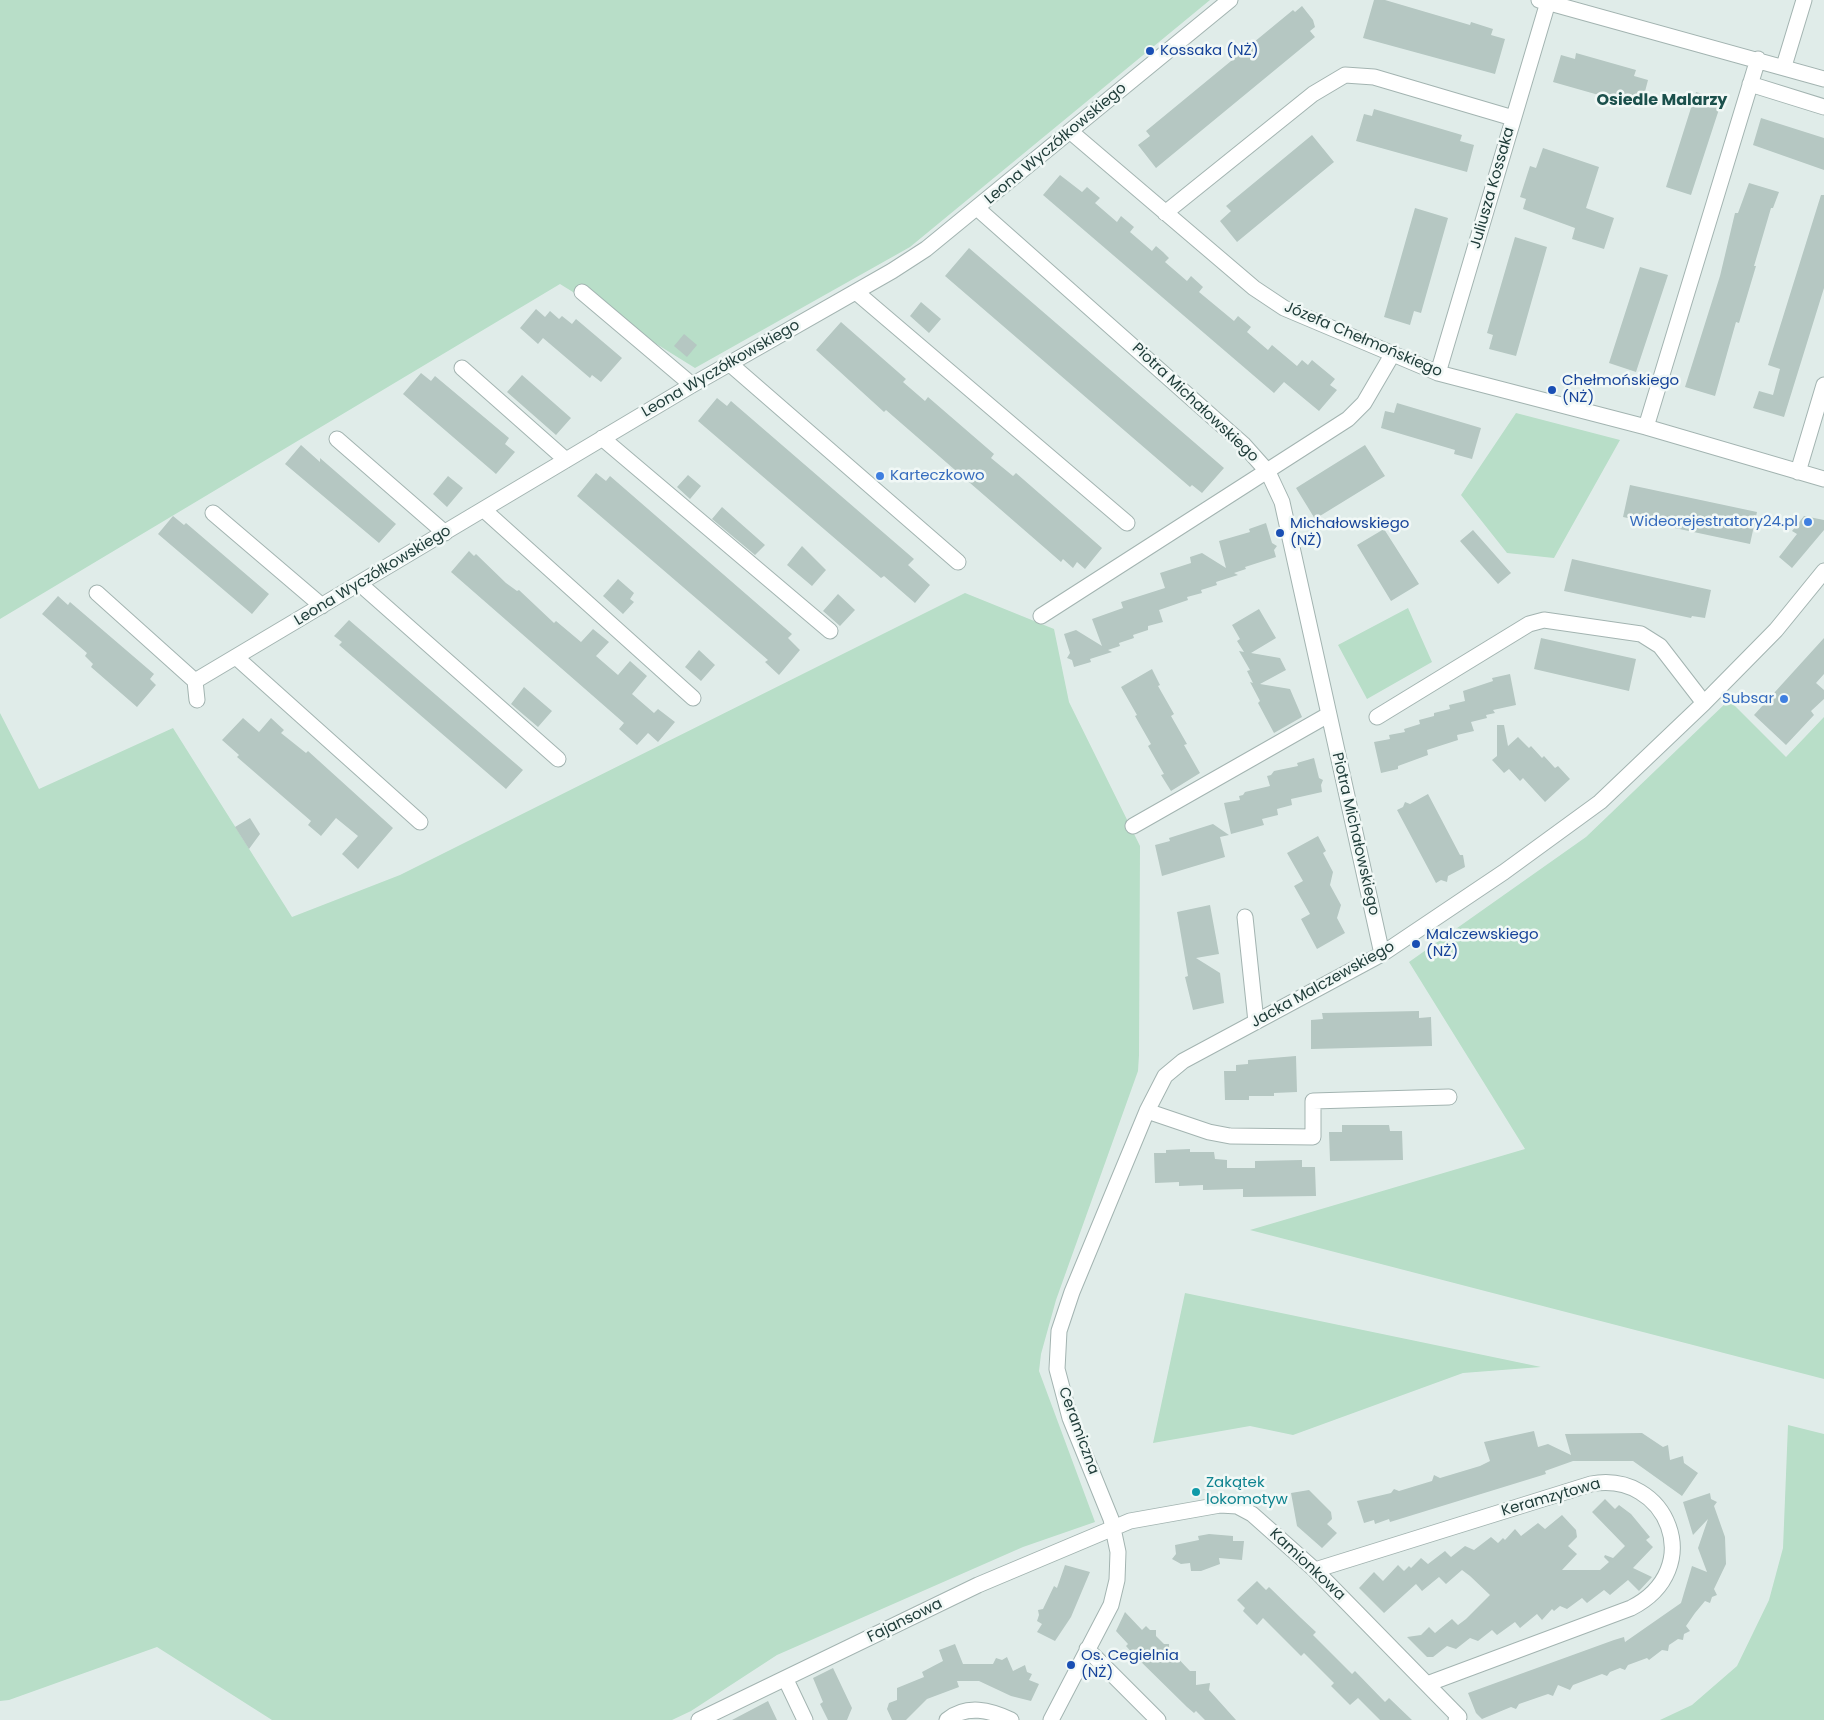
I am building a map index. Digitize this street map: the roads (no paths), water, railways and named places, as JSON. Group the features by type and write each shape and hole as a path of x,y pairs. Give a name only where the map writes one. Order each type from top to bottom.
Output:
{"street":[{"name":"Leona Wyczółkowskiego","path":"194,681 237,658 602,438 729,363 856,292 926,249 978,209 1230,0"},
{"path":"1784,66 1804,0"},
{"name":"Juliusza Kossaka","path":"1438,373 1513,118 1543,1 1784,66 1824,79"},
{"path":"1646,428 1758,59"},
{"path":"1166,214 1312,94 1345,75 1374,77 1513,118"},
{"path":"1750,84 1824,107"},
{"name":"Józefa Chełmońskiego","path":"1071,132 1254,288 1284,308 1438,373 1646,428 1824,479"},
{"name":"Piotra Michałowskiego","path":"978,209 1244,444 1268,472 1282,502 1382,954"},
{"path":"582,292 692,385"},
{"path":"856,292 1128,523"},
{"path":"1041,616 1348,419 1364,403 1392,355"},
{"path":"729,363 958,562"},
{"path":"462,368 566,460"},
{"path":"1798,472 1824,385"},
{"path":"602,438 830,631"},
{"path":"337,440 445,533"},
{"path":"484,510 693,698"},
{"path":"214,513 322,606"},
{"name":"Jacka Malczewskiego","path":"1147,1111 1160,1084 1170,1070 1382,954 1504,872 1600,802 1704,703 1776,630 1824,570"},
{"path":"360,584 558,759"},
{"path":"97,593 194,681 197,700"},
{"path":"1377,717 1530,624 1544,620 1641,634 1660,646 1704,703"},
{"path":"237,658 420,822"},
{"path":"1133,826 1328,715"},
{"path":"1245,917 1256,1022"},
{"path":"1147,1111 1209,1132 1230,1136 1313,1137 1313,1101 1449,1097"},
{"name":"Ceramiczna","path":"1051,1720 1111,1605 1115,1588 1118,1552 1114,1529 1070,1418 1057,1369 1059,1331 1072,1292 1147,1111"},
{"name":"Keramzytowa","path":"1315,1570 1591,1484 1610,1482 1625,1485 1639,1490 1653,1502 1668,1527 1673,1552 1671,1567 1666,1579 1647,1600 1631,1608 1427,1684"},
{"name":"Kamionkowa","path":"1114,1529 1130,1521 1154,1515 1220,1505 1237,1506 1252,1514 1315,1570 1427,1684 1458,1717 1456,1720"},
{"name":"Fajansowa","path":"699,1720 786,1680 978,1585 1114,1529"},
{"path":"1087,1649 1158,1720"},
{"path":"786,1680 805,1720"},
{"path":"947,1720 959,1713 981,1710 996,1713 1011,1720"}],"place":[{"name":"Kossaka (NŻ)","path":"1150,51"},
{"name":"Chełmońskiego (NŻ)","path":"1552,390"},
{"name":"Karteczkowo","path":"880,476"},
{"name":"Wideorejestratory24.pl","path":"1808,522"},
{"name":"Michałowskiego (NŻ)","path":"1280,533"},
{"name":"Subsar","path":"1784,699"},
{"name":"Malczewskiego (NŻ)","path":"1416,944"},
{"name":"Zakątek lokomotyw","path":"1196,1492"},
{"name":"Os. Cegielnia (NŻ)","path":"1071,1665"}],"district":[{"name":"Osiedle Malarzy","path":"1662,101"}]}
